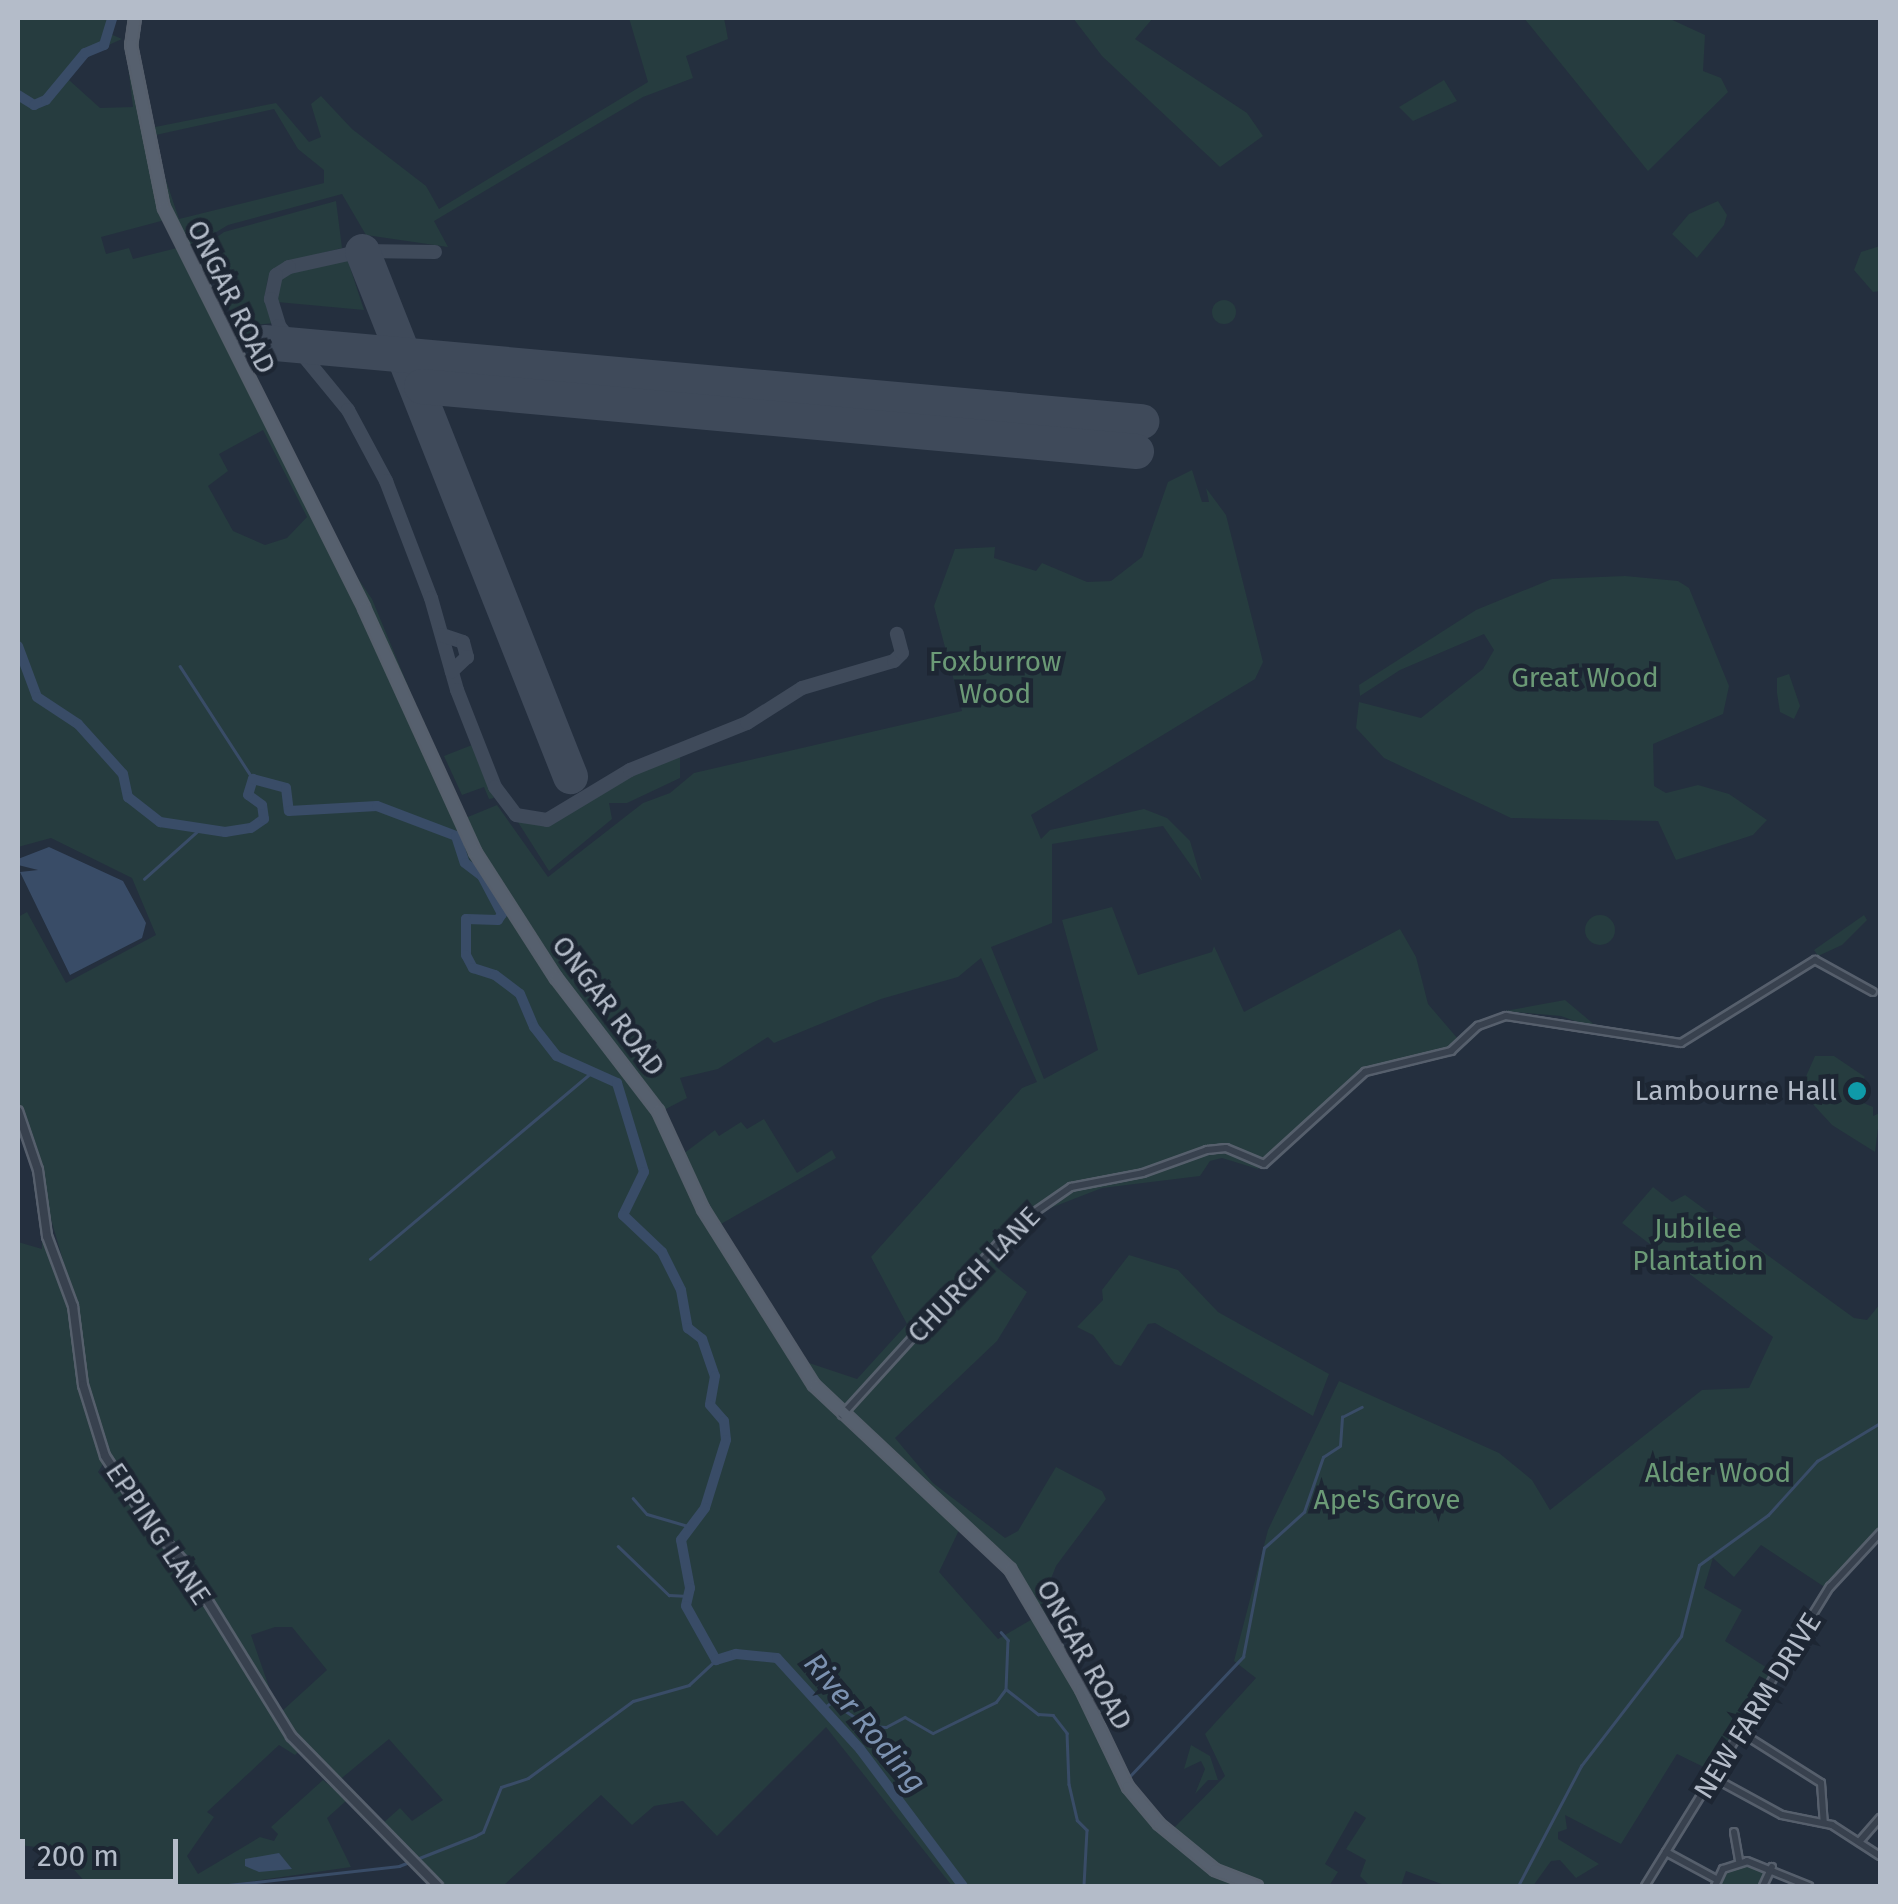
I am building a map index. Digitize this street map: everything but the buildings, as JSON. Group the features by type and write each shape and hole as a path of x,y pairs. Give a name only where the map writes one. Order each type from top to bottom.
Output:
{"main road":[{"name":"ONGAR ROAD","path":"135,18 132,52 164,208 364,608 454,818 556,978 658,1111 718,1235 784,1344 842,1416 1010,1570 1081,1688 1128,1787 1158,1824 1216,1870 1258,1886"}],"street":[{"name":"CHURCH LANE","path":"842,1416 1012,1228 1071,1187 1143,1173 1206,1150 1226,1148 1264,1164 1364,1072 1451,1051 1478,1026 1506,1016 1681,1043 1815,960 1873,992"},
{"name":"EPPING LANE","path":"18,1112 38,1170 47,1236 73,1306 85,1396 105,1456 149,1523 183,1560 291,1736 437,1886"},
{"name":"NEW FARM DRIVE","path":"1645,1886 1837,1578 1880,1533"},
{"path":"1752,1740 1821,1783 1824,1822"},
{"path":"1714,1778 1782,1815 1824,1822 1880,1856"},
{"path":"1859,1842 1880,1818"},
{"path":"1734,1832 1739,1861"},
{"path":"1666,1852 1715,1883 1739,1861"},
{"path":"1739,1861 1772,1867 1809,1886"},
{"path":"1764,1886 1772,1867"}],"green space":[{"path":"18,18 107,18 108,33 122,39 86,55 69,80 100,108 133,107 125,41 129,18 138,18 134,46 150,128 276,103 309,142 321,137 311,104 321,96 352,129 426,186 439,209 648,82 629,18 724,18 728,39 686,56 693,78 643,97 434,221 448,247 366,235 342,194 228,225 190,248 335,545 372,599 463,819 497,805 548,877 643,803 670,793 694,773 962,711 934,606 955,549 995,547 994,558 1036,571 1042,563 1087,582 1111,581 1142,557 1168,482 1192,470 1202,502 1209,502 1206,488 1226,515 1263,662 1255,679 1031,815 1041,839 1050,830 1144,809 1167,818 1190,841 1202,881 1163,826 1052,844 1052,923 991,947 1044,1079 1098,1050 1062,920 1112,907 1138,975 1212,952 1214,946 1244,1012 1400,929 1416,957 1428,1004 1464,1046 1365,1074 1258,1169 1222,1158 1210,1161 1200,1176 1102,1188 1040,1212 995,1266 1027,1292 997,1341 895,1438 933,1483 1005,1538 1018,1531 1056,1467 1102,1491 1106,1499 1056,1566 1047,1589 1049,1622 1001,1554 935,1495 961,1526 939,1572 998,1639 1036,1617 1122,1783 1167,1835 1225,1776 1205,1734 1256,1678 1234,1661 1268,1530 1339,1381 1499,1453 1532,1480 1550,1510 1702,1390 1749,1388 1773,1337 1622,1223 1653,1187 1672,1202 1685,1195 1854,1318 1867,1320 1880,1304 1880,1531 1826,1588 1761,1545 1734,1577 1713,1558 1704,1588 1742,1610 1725,1641 1775,1673 1716,1773 1677,1754 1621,1844 1565,1815 1567,1829 1558,1832 1558,1839 1599,1864 1576,1878 1560,1860 1551,1861 1533,1886 1447,1886 1406,1871 1401,1886 1370,1886 1360,1876 1366,1860 1346,1849 1366,1818 1355,1811 1325,1864 1338,1872 1329,1886 952,1886 826,1727 717,1836 683,1801 654,1806 632,1825 601,1795 503,1886 442,1886 382,1824 400,1808 412,1821 443,1800 389,1739 337,1782 292,1734 281,1712 327,1670 292,1627 275,1627 251,1635 269,1687 263,1688 185,1559 151,1522 105,1448 88,1397 76,1305 18,1106 18,917 27,912 66,983 156,935 132,878 51,838 18,847","holes":["274,109 298,149 324,170 324,183 179,219 151,136","165,220 177,248 133,259 129,248 106,254 101,237","263,430 307,517 287,538 265,545 233,531 208,486 228,471 219,454","981,958 1037,1082 1022,1088 871,1257 907,1324 857,1379 803,1361 721,1224 836,1158 832,1150 797,1173 764,1119 747,1129 741,1122 719,1136 715,1130 683,1154 707,1213 662,1111 687,1098 680,1078 718,1069 768,1037 774,1043 881,999 958,977"]},
{"path":"1073,18 1153,18 1135,39 1247,113 1263,136 1220,167 1102,56"},
{"path":"1524,18 1668,18 1705,35 1703,71 1721,78 1728,92 1648,171"},
{"path":"1444,80 1457,101 1413,121 1399,107"},
{"path":"336,201 342,248 291,261 268,278 265,294 274,323 253,325 255,363 200,249 224,232"},
{"path":"1718,201 1727,215 1724,225 1697,258 1672,234 1689,214"},
{"path":"1880,246 1880,291 1873,292 1854,270 1861,252"},
{"path":"347,258 364,310 277,302 276,283 285,273"},
{"path":"1224,300 1233,303 1233,321 1224,324 1215,321 1212,312 1215,303"},
{"name":"Great Wood","path":"1625,576 1678,581 1689,588 1729,686 1723,714 1653,744 1654,786 1666,793 1698,785 1729,794 1767,820 1753,835 1676,860 1658,821 1511,818 1384,758 1356,728 1359,702 1421,718 1483,669 1494,650 1484,634 1400,670 1360,696 1359,685 1476,610 1552,579"},
{"path":"1789,674 1800,706 1794,719 1780,712 1777,693 1777,678"},
{"path":"472,745 494,798 489,799 484,787 462,795 444,756"},
{"path":"680,753 680,778 627,803 609,803 612,819 549,871 516,819 547,825 619,779"},
{"path":"1600,915 1610,920 1615,930 1610,940 1600,945 1590,940 1585,930 1590,920"},
{"path":"1864,915 1867,920 1842,945 1818,956 1814,950"},
{"path":"1565,1000 1602,1031 1561,1016 1505,1011"},
{"path":"1815,1056 1834,1056 1865,1077 1847,1096 1873,1107 1873,1116 1880,1113 1875,1152 1832,1125 1800,1090"},
{"path":"42,1227 71,1308 79,1384 103,1464 98,1472 106,1482 116,1479 180,1563 299,1751 295,1755 279,1745 207,1812 214,1817 187,1856 198,1874 260,1837 274,1841 278,1834 271,1827 323,1780 347,1800 327,1818 351,1867 219,1886 89,1886 55,1849 18,1845 18,1242 42,1249"},
{"path":"1129,1255 1178,1270 1218,1312 1329,1374 1313,1416 1155,1323 1148,1324 1121,1366 1115,1364 1093,1335 1077,1327 1103,1300 1102,1290"},
{"path":"1191,1745 1210,1756 1218,1780 1208,1780 1195,1794 1205,1769 1201,1761 1184,1769"},
{"path":"1751,1863 1768,1869 1761,1886 1718,1886 1729,1868"}],"water":[{"path":"49,847 123,881 146,923 142,938 70,975 20,872 38,870 18,865 18,859"},
{"path":"279,1853 292,1869 259,1872 245,1866 245,1859"}],"waterway":[{"name":"River Roding","path":"18,95 34,105 46,100 85,53 104,45 112,18"},
{"name":"River Roding","path":"18,646 37,697 78,724 123,774 128,797 160,822 225,832 251,828 264,819 262,805 248,795 253,779 286,788 289,811 377,806 456,836 465,863 482,876 502,914 498,920 466,919 466,955 473,968 495,975 520,994 534,1027 557,1056 617,1083 644,1172 623,1215 662,1252 681,1290 688,1328 702,1339 715,1376 710,1405 724,1421 726,1440 705,1508 681,1540 690,1588 686,1606 716,1660 736,1654 777,1658 860,1749 963,1886"},
{"path":"180,666 253,779"},
{"path":"144,879 201,828"},
{"path":"370,1259 590,1074"},
{"path":"1129,1777 1243,1657 1264,1548 1304,1512 1323,1457 1340,1446 1342,1417 1362,1407"},
{"path":"1518,1886 1581,1766 1681,1636 1699,1565 1768,1515 1817,1461 1880,1423"},
{"path":"633,1498 647,1514 688,1526"},
{"path":"618,1546 669,1595 688,1596"},
{"path":"1001,1632 1008,1640 1006,1689 1038,1714 1053,1715 1067,1733 1069,1784 1077,1820 1087,1830 1084,1886"},
{"path":"219,1886 399,1866 475,1836 483,1832 501,1787 528,1778 633,1701 689,1685 716,1660"},
{"path":"822,1709 832,1702 868,1726 886,1727 905,1717 933,1733 996,1702 1005,1690"}],"taxiway":[{"path":"435,252 362,251 289,267 276,275 271,299 279,326 348,410 386,481 431,598 457,690 495,787 516,815 547,820 630,770 747,723 802,688 894,661 902,653 897,634"},
{"path":"442,635 463,642 467,657 452,671"}],"runway":[{"path":"362,251 570,776"},
{"path":"264,342 1141,421"},
{"path":"421,386 1136,451"}],"place":[{"name":"Lambourne Hall","path":"1857,1091"}],"park label":[{"name":"Foxburrow Wood","path":"995,678"},
{"name":"Jubilee Plantation","path":"1698,1245"},
{"name":"Alder Wood","path":"1718,1473"},
{"name":"Ape's Grove","path":"1387,1500"}]}
